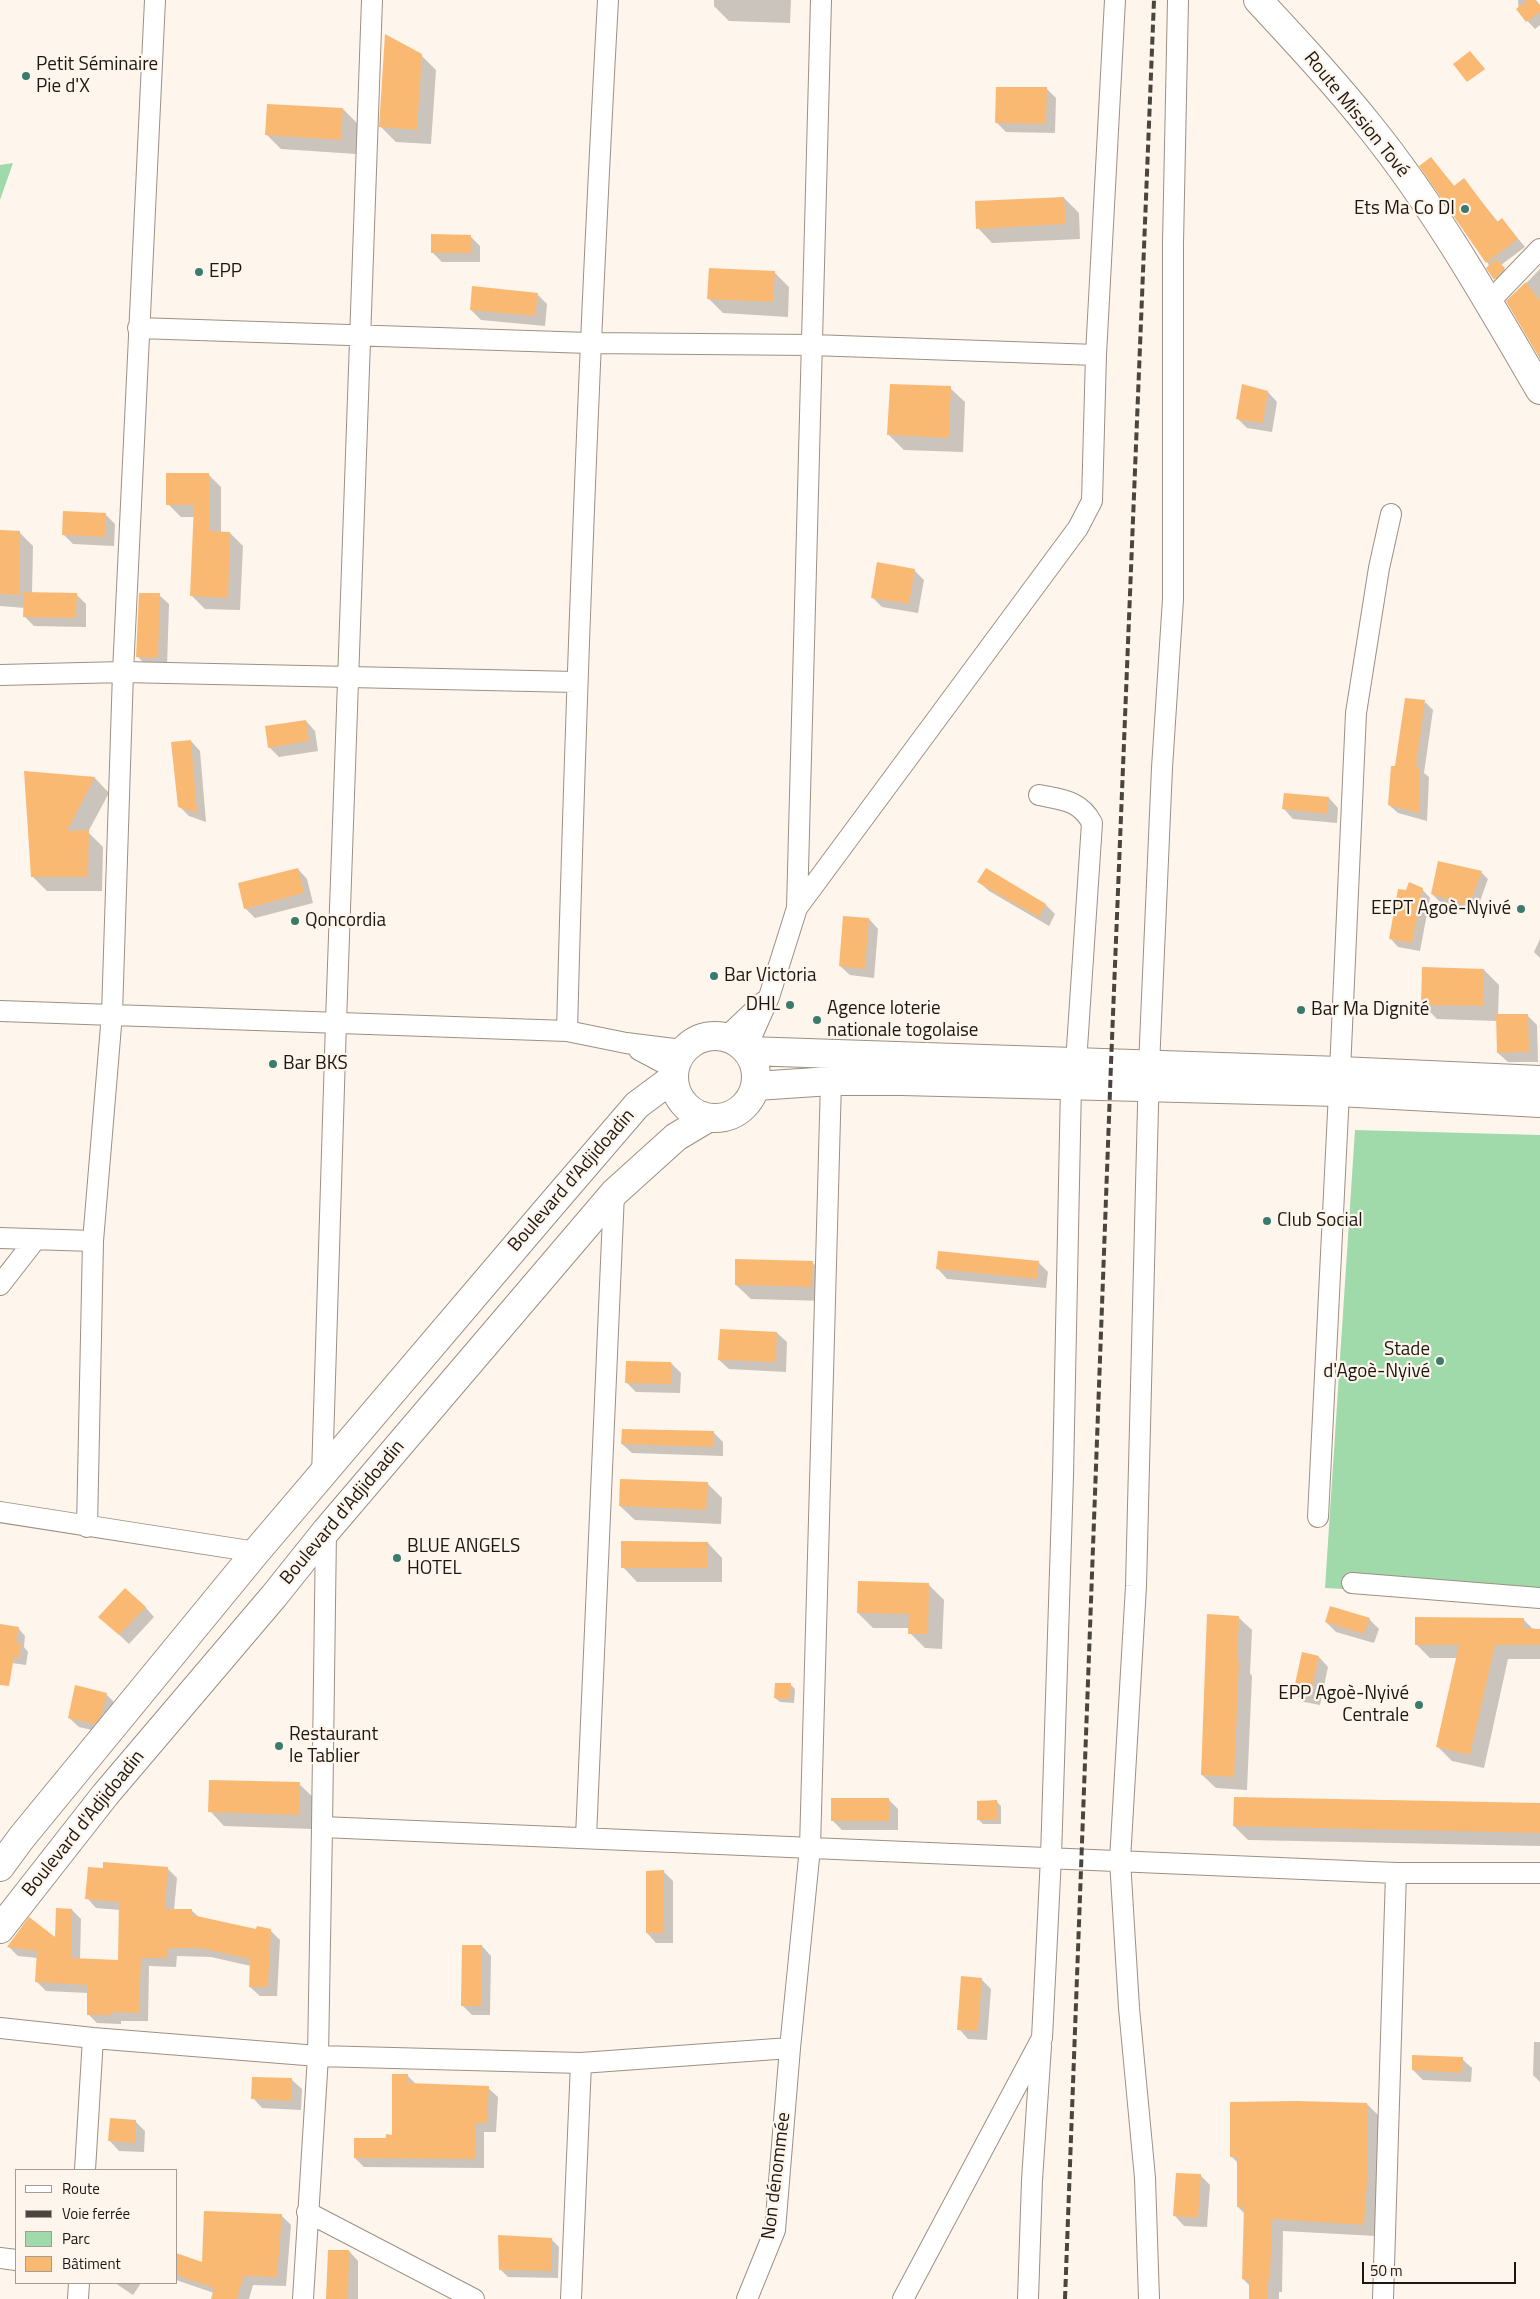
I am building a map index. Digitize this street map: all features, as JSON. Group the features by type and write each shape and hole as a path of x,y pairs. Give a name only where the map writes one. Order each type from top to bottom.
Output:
{"main road":[{"name":"Route Mission Tové","path":"1258,0 1331,80 1372,129 1428,207 1489,302 1540,390"},
{"path":"740,1046 756,1068 756,1086 746,1105 729,1116 708,1118 688,1110 675,1092 676,1066 694,1040 710,1035 740,1046 1073,1074 1339,1082 1540,1080"},
{"name":"Boulevard d'Adjidoadin","path":"0,1867 22,1837 256,1552 637,1105 676,1066"},
{"path":"756,1086 831,1081 1073,1074"},
{"path":"1339,1082 1540,1103"},
{"name":"Boulevard d'Adjidoadin","path":"0,1929 105,1795 285,1584 326,1531 614,1193 676,1137 708,1118"}],"street":[{"path":"87,1527 93,1241 112,1014 123,672 155,0"},
{"path":"322,1476 372,0"},
{"path":"567,1031 576,682 589,343 608,0"},
{"path":"740,1046 768,998 797,908 821,0"},
{"path":"797,908 1078,528 1092,501 1096,355 1115,0"},
{"path":"1148,2299 1145,2178 1129,2008 1120,1860 1136,1586 1150,1077 1162,768 1174,599 1173,243 1178,0"},
{"path":"1489,302 1540,249"},
{"path":"138,328 589,343 812,345 1096,355"},
{"path":"1318,1517 1356,713 1379,568 1391,514"},
{"path":"0,675 123,672 576,682"},
{"path":"1028,2299 1032,2180 1042,2038 1051,1858 1073,1074 1092,823 1085,811 1069,802 1039,796"},
{"path":"0,1011 567,1031 626,1043 676,1066"},
{"name":"Non dénommée","path":"747,2299 775,2230 790,2048 810,1848 831,1081"},
{"path":"586,1837 614,1193"},
{"path":"0,1238 93,1241"},
{"path":"0,1286 35,1240"},
{"path":"0,1512 256,1552"},
{"path":"303,2299 318,2056 326,1531"},
{"path":"1352,1583 1540,1598"},
{"path":"322,1826 1396,1873 1540,1874"},
{"path":"1383,2299 1396,1873"},
{"path":"0,2028 93,2038 318,2056 581,2063 790,2048"},
{"path":"85,2169 93,2038"},
{"path":"903,2299 1042,2038"},
{"path":"571,2299 581,2063"},
{"path":"308,2212 474,2299"},
{"path":"0,2258 15,2260"},
{"path":"78,2299 79,2284"}],"green space":[{"path":"13,163 0,200 0,165"},
{"name":"Stade d'Agoè-Nyivé","path":"1355,1130 1540,1135 1540,1600 1325,1588"}],"building":[{"path":"1528,0 1535,0 1540,6 1540,12 1526,22 1516,9"},
{"path":"385,34 422,54 417,130 379,127"},
{"path":"1470,51 1485,69 1467,82 1453,64"},
{"path":"996,87 1047,87 1046,124 995,123"},
{"path":"267,104 343,108 341,140 265,135"},
{"path":"1431,157 1454,186 1464,178 1497,222 1502,218 1518,239 1486,263 1419,166"},
{"path":"1064,197 1066,224 976,229 975,201"},
{"path":"431,234 471,235 471,253 431,253"},
{"path":"1496,259 1505,268 1494,280 1486,268"},
{"path":"709,268 775,271 773,302 707,299"},
{"path":"1526,282 1540,301 1540,359 1506,301"},
{"path":"472,286 538,293 535,316 470,310"},
{"path":"890,384 951,386 949,438 887,435"},
{"path":"1242,384 1268,391 1263,423 1236,419"},
{"path":"166,473 209,473 209,531 230,532 228,598 190,596 194,505 166,505"},
{"path":"63,511 106,513 105,537 62,535"},
{"path":"0,530 20,531 19,595 0,594"},
{"path":"877,562 915,569 909,604 871,598"},
{"path":"24,592 77,593 76,618 23,617"},
{"path":"139,593 160,593 158,658 136,657"},
{"path":"1405,698 1425,700 1416,767 1420,767 1419,813 1388,805 1391,766 1395,766"},
{"path":"306,720 309,741 268,748 265,726"},
{"path":"191,740 197,813 178,807 171,742"},
{"path":"24,771 95,777 67,831 89,830 88,877 31,877"},
{"path":"1284,793 1329,797 1327,814 1282,809"},
{"path":"1438,861 1482,871 1469,906 1431,894"},
{"path":"298,868 304,893 244,909 238,883"},
{"path":"986,868 1046,904 1039,917 977,882"},
{"path":"1409,882 1423,888 1412,943 1389,939 1398,889 1406,890"},
{"path":"843,916 869,918 865,969 839,966"},
{"path":"1422,967 1484,969 1483,1006 1421,1005"},
{"path":"1496,1014 1528,1014 1529,1052 1497,1053"},
{"path":"938,1251 1039,1261 1037,1279 936,1269"},
{"path":"735,1259 813,1261 812,1287 735,1285"},
{"path":"720,1329 777,1332 776,1362 718,1360"},
{"path":"626,1361 671,1362 671,1384 625,1383"},
{"path":"622,1429 714,1431 713,1447 621,1444"},
{"path":"620,1479 708,1482 706,1510 619,1506"},
{"path":"621,1541 708,1542 708,1568 621,1568"},
{"path":"858,1581 929,1583 928,1634 908,1634 909,1614 857,1613"},
{"path":"125,1588 146,1607 119,1635 98,1617"},
{"path":"1330,1606 1370,1618 1364,1634 1325,1622"},
{"path":"1207,1614 1239,1616 1234,1777 1201,1775"},
{"path":"1415,1617 1524,1618 1524,1628 1540,1629 1540,1645 1495,1645 1470,1755 1436,1747 1459,1645 1415,1645"},
{"path":"0,1624 19,1627 16,1642 21,1643 19,1658 14,1657 9,1686 0,1685"},
{"path":"1302,1652 1319,1656 1310,1697 1293,1693"},
{"path":"775,1683 791,1683 790,1699 774,1698"},
{"path":"75,1685 107,1693 101,1716 95,1724 68,1718"},
{"path":"209,1780 300,1782 299,1815 208,1812"},
{"path":"1234,1797 1540,1803 1540,1833 1233,1826"},
{"path":"831,1798 889,1798 889,1821 831,1821"},
{"path":"997,1800 997,1820 977,1820 977,1801"},
{"path":"103,1862 168,1867 165,1909 192,1909 192,1915 256,1929 257,1926 271,1929 268,1987 249,1987 250,1959 200,1948 168,1948 167,1958 141,1958 139,2013 112,2012 112,2015 87,2015 87,1985 35,1982 37,1951 7,1947 29,1917 55,1937 56,1908 72,1909 72,1958 118,1960 119,1902 85,1899 88,1867 103,1868"},
{"path":"664,1870 664,1933 646,1933 646,1871"},
{"path":"462,1945 482,1945 481,2006 461,2006"},
{"path":"961,1976 982,1978 978,2031 957,2030"},
{"path":"1412,2055 1463,2057 1462,2073 1412,2070"},
{"path":"392,2074 408,2074 408,2083 489,2086 487,2123 476,2123 476,2159 354,2158 354,2138 386,2138 386,2134 392,2135"},
{"path":"252,2077 292,2078 291,2101 251,2099"},
{"path":"1230,2102 1367,2103 1368,2169 1364,2225 1272,2219 1270,2280 1268,2280 1267,2299 1249,2299 1249,2280 1242,2279 1244,2207 1237,2207 1237,2157 1230,2157"},
{"path":"110,2118 136,2120 135,2143 108,2141"},
{"path":"1176,2173 1201,2174 1198,2218 1173,2216"},
{"path":"204,2211 282,2214 277,2277 244,2276 237,2299 211,2299 214,2288 178,2276 178,2254 202,2262"},
{"path":"498,2235 552,2238 551,2271 499,2270"},
{"path":"328,2250 349,2250 348,2299 326,2299"}],"railway":[{"path":"1065,2299 1111,1064 1154,0"}],"place":[{"name":"Petit Séminaire Pie d'X","path":"26,76"},
{"name":"Ets Ma Co DI","path":"1465,209"},
{"name":"EPP","path":"199,272"},
{"name":"EEPT Agoè-Nyivé","path":"1521,909"},
{"name":"Qoncordia","path":"295,921"},
{"name":"Bar Victoria","path":"714,976"},
{"name":"DHL","path":"790,1005"},
{"name":"Bar Ma Dignité","path":"1301,1010"},
{"name":"Agence loterie nationale togolaise","path":"817,1020"},
{"name":"Bar BKS","path":"273,1064"},
{"name":"Club Social","path":"1267,1221"},
{"name":"Stade d'Agoè-Nyivé","path":"1440,1361"},
{"name":"BLUE ANGELS HOTEL","path":"397,1558"},
{"name":"EPP Agoè-Nyivé Centrale","path":"1419,1705"},
{"name":"Restaurant le Tablier","path":"279,1746"}]}
